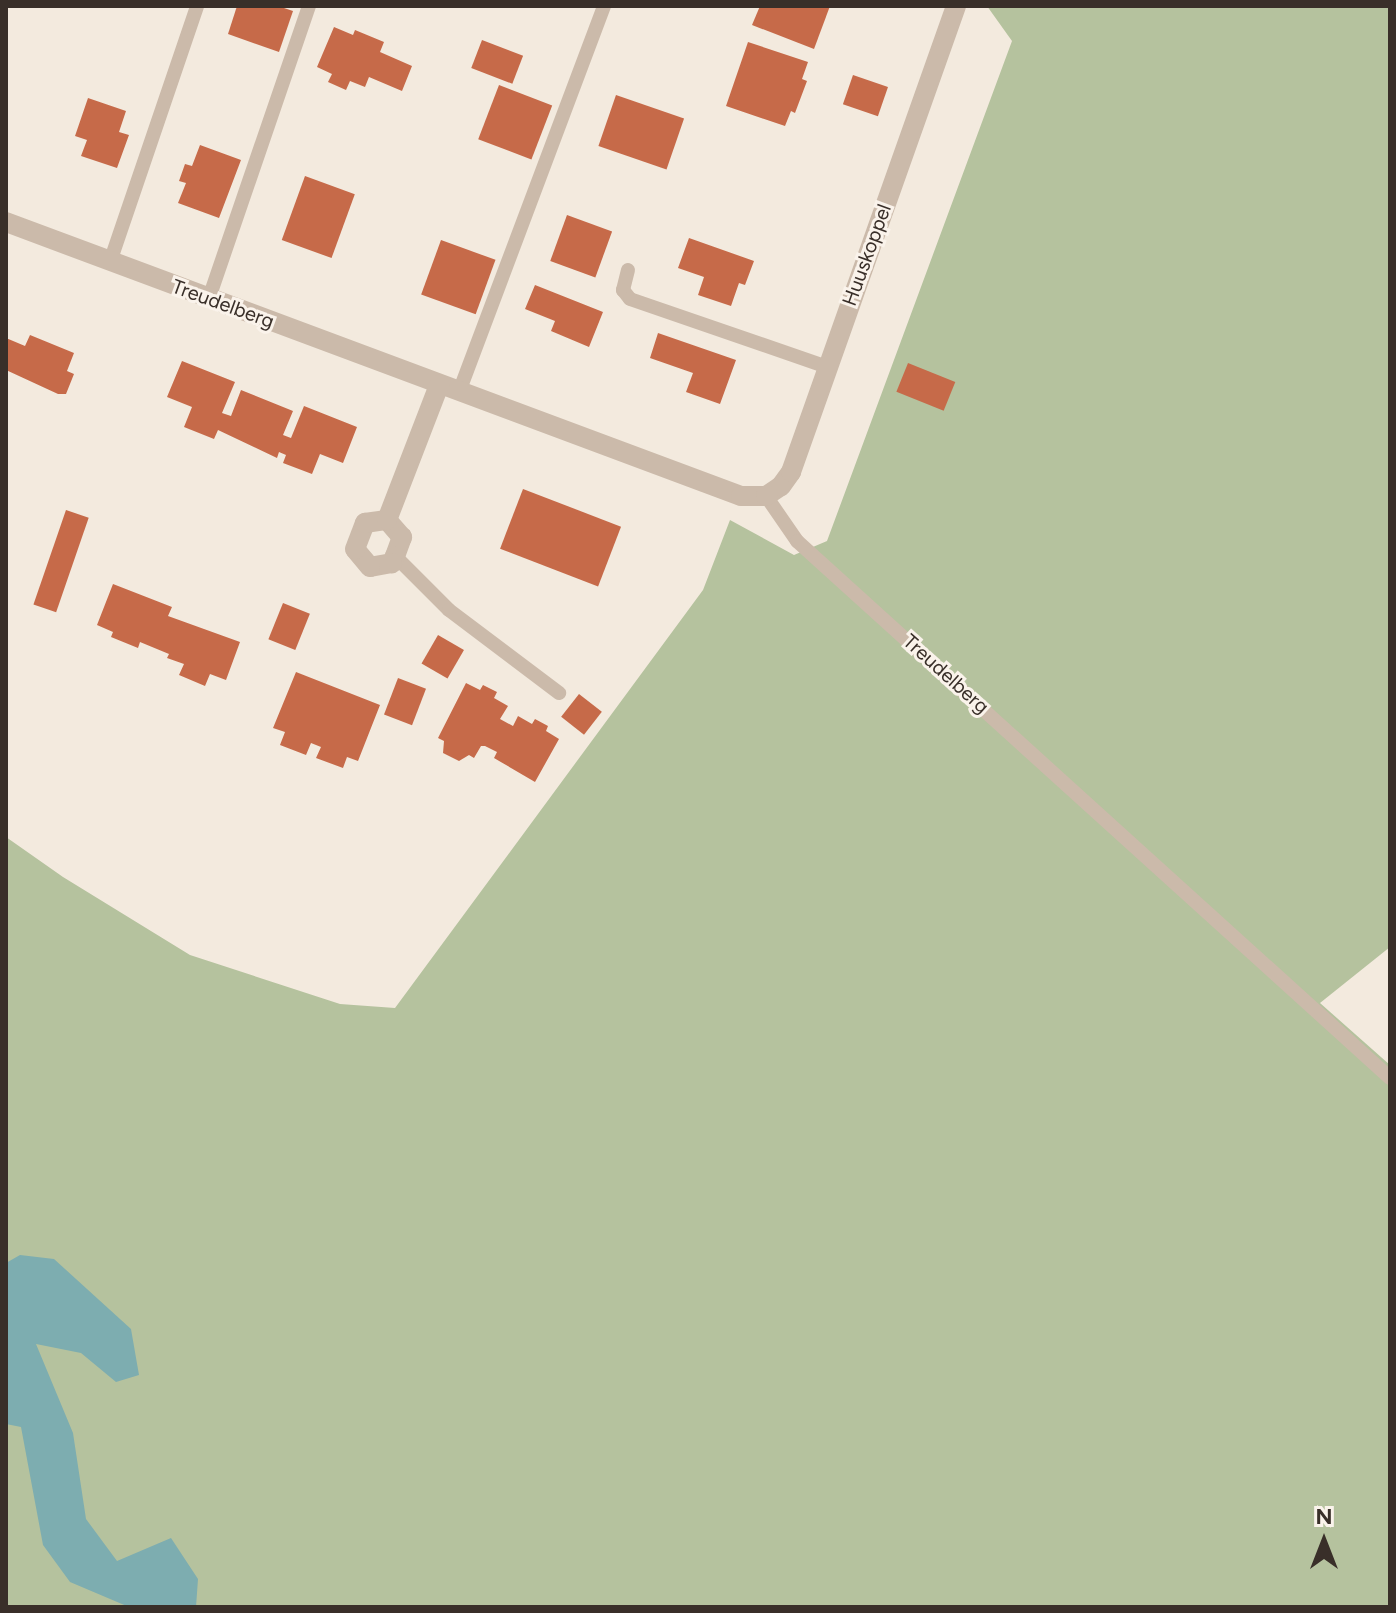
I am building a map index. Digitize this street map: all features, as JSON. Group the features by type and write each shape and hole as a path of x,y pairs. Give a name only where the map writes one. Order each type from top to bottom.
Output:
{"street":[{"name":"Huuskoppel","path":"766,496 781,486 791,472 956,6"},
{"name":"Treudelberg","path":"6,222 741,496 766,496"},
{"path":"387,520 449,389"},
{"path":"387,520 402,537 392,563 370,567 355,549 365,523 387,520"}],"lane":[{"path":"110,262 197,6"},
{"path":"209,298 309,6"},
{"path":"449,389 604,6"},
{"path":"628,270 623,290 630,299 828,367"},
{"name":"Treudelberg","path":"766,496 797,541 1390,1078"},
{"path":"395,556 449,610 559,693"}],"green space":[{"path":"987,6 1390,6 1390,947 1320,1003 1390,1065 1390,1607 6,1607 6,837 63,877 190,955 340,1004 395,1008 703,590 730,520 794,555 827,541 1012,41"}],"water":[{"path":"20,1255 54,1259 131,1329 139,1375 116,1382 81,1353 36,1344 73,1433 86,1519 117,1561 171,1538 198,1579 196,1607 129,1607 70,1582 43,1545 21,1427 6,1424 6,1263"}],"building":[{"path":"237,6 278,6 293,11 279,52 228,34"},
{"path":"760,6 830,6 814,49 752,25"},
{"path":"334,27 353,35 355,30 384,42 380,52 412,66 402,91 369,77 365,87 350,81 346,90 328,82 332,74 317,67"},
{"path":"482,40 523,56 512,84 471,68"},
{"path":"748,42 808,62 802,79 807,81 795,113 791,111 785,126 726,106"},
{"path":"853,75 888,87 878,116 843,104"},
{"path":"499,85 552,105 531,160 478,139"},
{"path":"616,95 684,118 666,169 598,146"},
{"path":"88,98 126,111 119,132 129,135 117,168 81,156 87,140 75,136"},
{"path":"200,145 241,160 219,218 178,203 186,183 179,181 185,164 192,166"},
{"path":"305,176 355,194 332,258 282,240"},
{"path":"567,215 612,231 595,277 550,261"},
{"path":"689,238 754,261 745,285 739,283 731,306 698,295 704,277 678,268"},
{"path":"441,240 496,260 476,314 421,295"},
{"path":"535,285 603,312 589,347 551,331 555,321 525,309"},
{"path":"658,333 736,360 720,404 686,392 693,373 650,358"},
{"path":"30,335 74,353 67,371 74,374 66,394 58,394 6,370 6,338 25,346"},
{"path":"182,361 235,382 222,413 231,416 241,390 293,411 283,435 291,438 304,406 357,427 343,463 320,454 312,474 283,463 286,455 279,452 277,458 218,430 214,439 184,427 192,407 167,397"},
{"path":"908,363 955,382 944,411 896,392"},
{"path":"523,489 621,527 598,586 500,549"},
{"path":"66,510 89,518 56,612 33,605"},
{"path":"113,584 172,607 168,616 240,642 226,680 210,674 205,686 179,675 184,664 167,658 169,654 140,642 138,648 111,637 113,632 97,625"},
{"path":"283,603 310,614 295,650 268,639"},
{"path":"438,635 464,650 447,679 422,664"},
{"path":"296,672 380,705 358,761 347,757 343,768 316,758 321,747 311,743 306,755 280,745 285,732 273,728"},
{"path":"398,678 426,689 412,725 384,714"},
{"path":"466,683 480,690 483,685 497,692 494,698 508,706 500,719 513,726 518,716 532,724 535,719 548,726 546,731 559,739 535,782 494,758 497,752 485,746 481,746 474,758 469,755 459,761 443,753 444,741 438,738"},
{"path":"579,694 602,712 584,735 561,717"}]}
